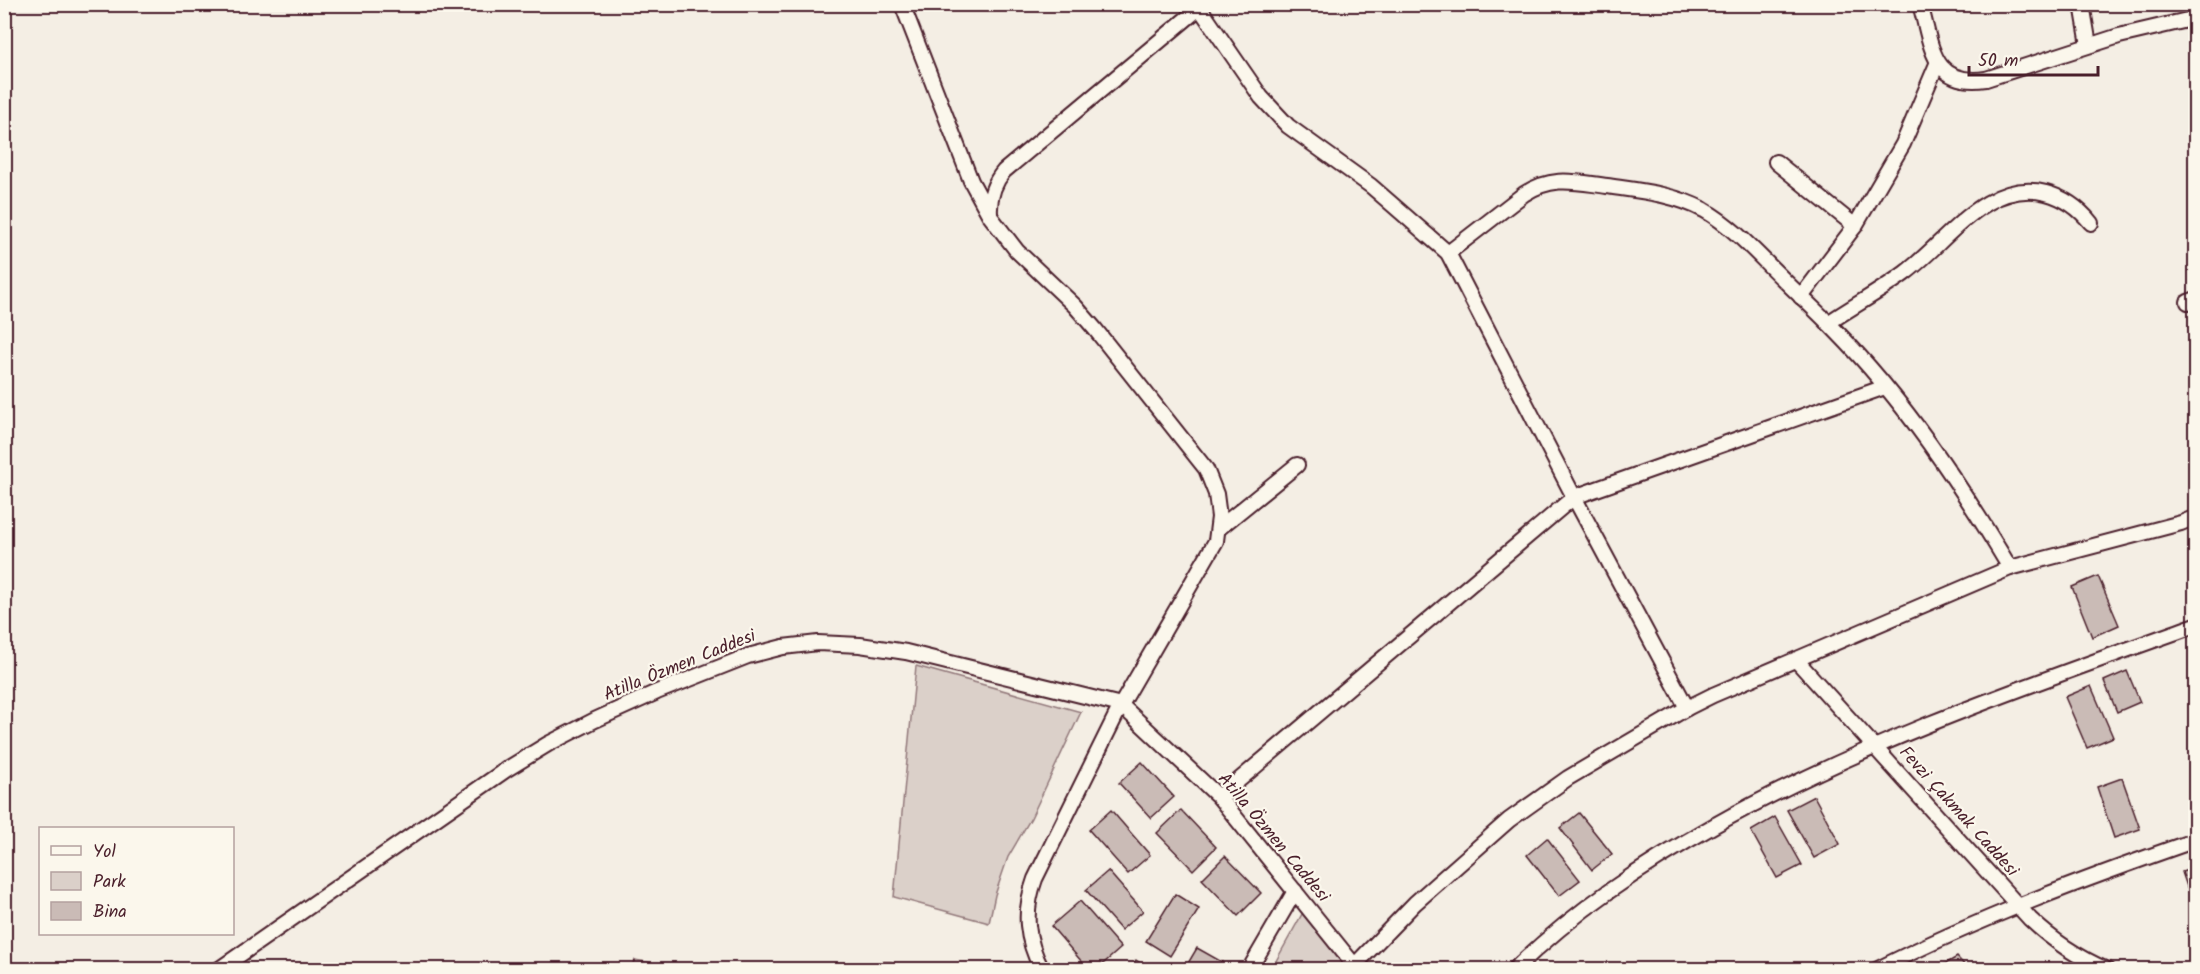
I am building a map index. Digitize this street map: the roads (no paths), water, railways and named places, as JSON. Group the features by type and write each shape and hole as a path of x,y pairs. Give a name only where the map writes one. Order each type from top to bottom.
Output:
{"street":[{"path":"902,4 971,182 990,216 1017,251 1075,306 1095,329 1206,469 1218,505 1216,541 1121,705 1030,891 1026,915 1027,930 1030,945 1042,969"},
{"path":"1801,297 1855,226 1903,144 1937,64 1920,4"},
{"path":"2082,4 2089,45"},
{"path":"990,216 990,197 1004,171 1201,6 1261,97 1281,119 1301,137 1330,155 1371,186 1448,253 1574,497 1687,708"},
{"path":"1937,64 1954,76 1975,81 1986,80 2089,45 2196,18"},
{"path":"1776,162 1855,226"},
{"path":"1448,253 1534,188 1546,183 1569,181 1649,191 1669,196 1703,210 1731,229 1828,323 1885,387 1959,487 2010,568"},
{"path":"1828,323 1905,273 1981,207 2007,194 2030,190 2052,195 2073,205 2091,223"},
{"path":"1219,797 1574,497 1885,387"},
{"path":"1218,529 1297,465"},
{"path":"1357,967 1415,903 1509,820 1577,772 1687,708 2010,568 2181,523 2196,517"},
{"path":"1514,969 1592,902 1654,860 1772,795 1873,747 2031,684 2196,626"},
{"name":"Atilla Özmen Caddesi","path":"218,969 548,744 657,692 766,651 818,643 906,652 1121,705 1219,797 1357,967"},
{"name":"Fevzi Çakmak Caddesi","path":"1797,661 2030,919 2056,942 2107,969"},
{"path":"1876,969 1959,930 2196,840"},
{"path":"1249,969 1295,891"},
{"path":"875,969 890,969"}]}
